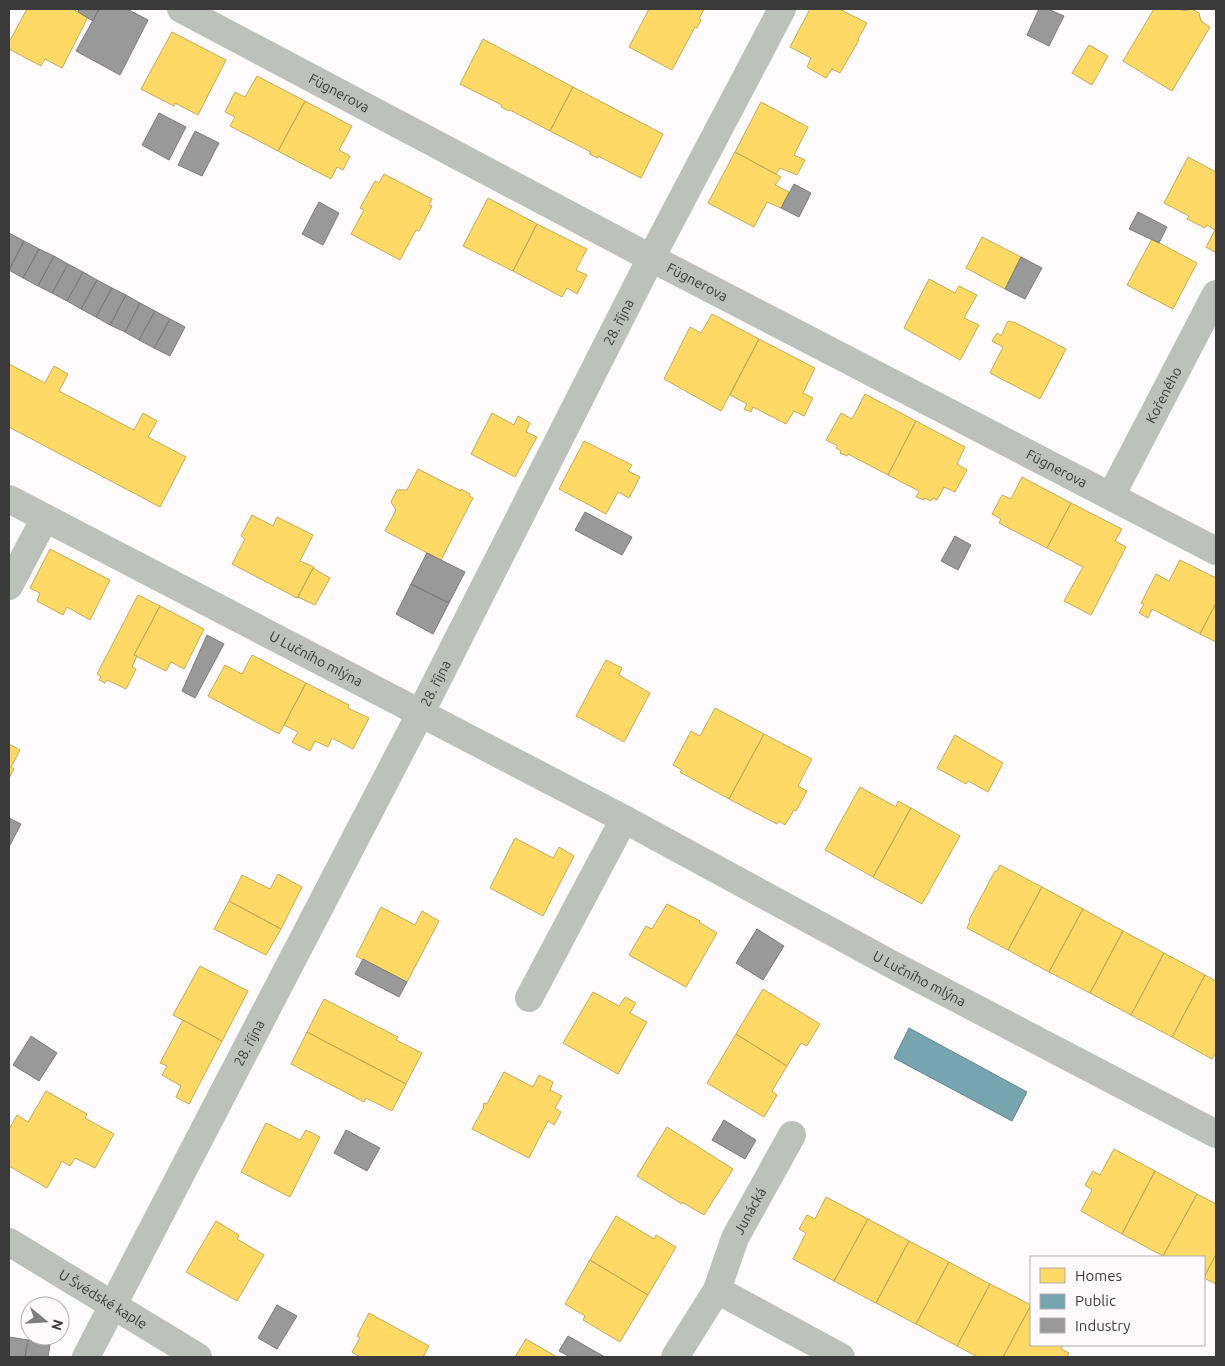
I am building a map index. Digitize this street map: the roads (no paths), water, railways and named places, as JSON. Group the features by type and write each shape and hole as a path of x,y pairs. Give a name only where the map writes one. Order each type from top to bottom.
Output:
{"street":[{"name":"Fügnerova","path":"181,9 651,258 1216,550"},
{"name":"28. října","path":"86,1357 420,714 651,258 782,9"},
{"name":"Kořeného","path":"1111,496 1216,294"},
{"name":"U Lučního mlýna","path":"9,499 624,819 893,965 1216,1134"},
{"path":"9,586 45,518"},
{"path":"529,998 624,819"},
{"name":"Junácká","path":"675,1357 717,1290 735,1238 792,1135"},
{"name":"U Švédské kaple","path":"9,1242 198,1357"},
{"path":"717,1290 841,1357"}]}
